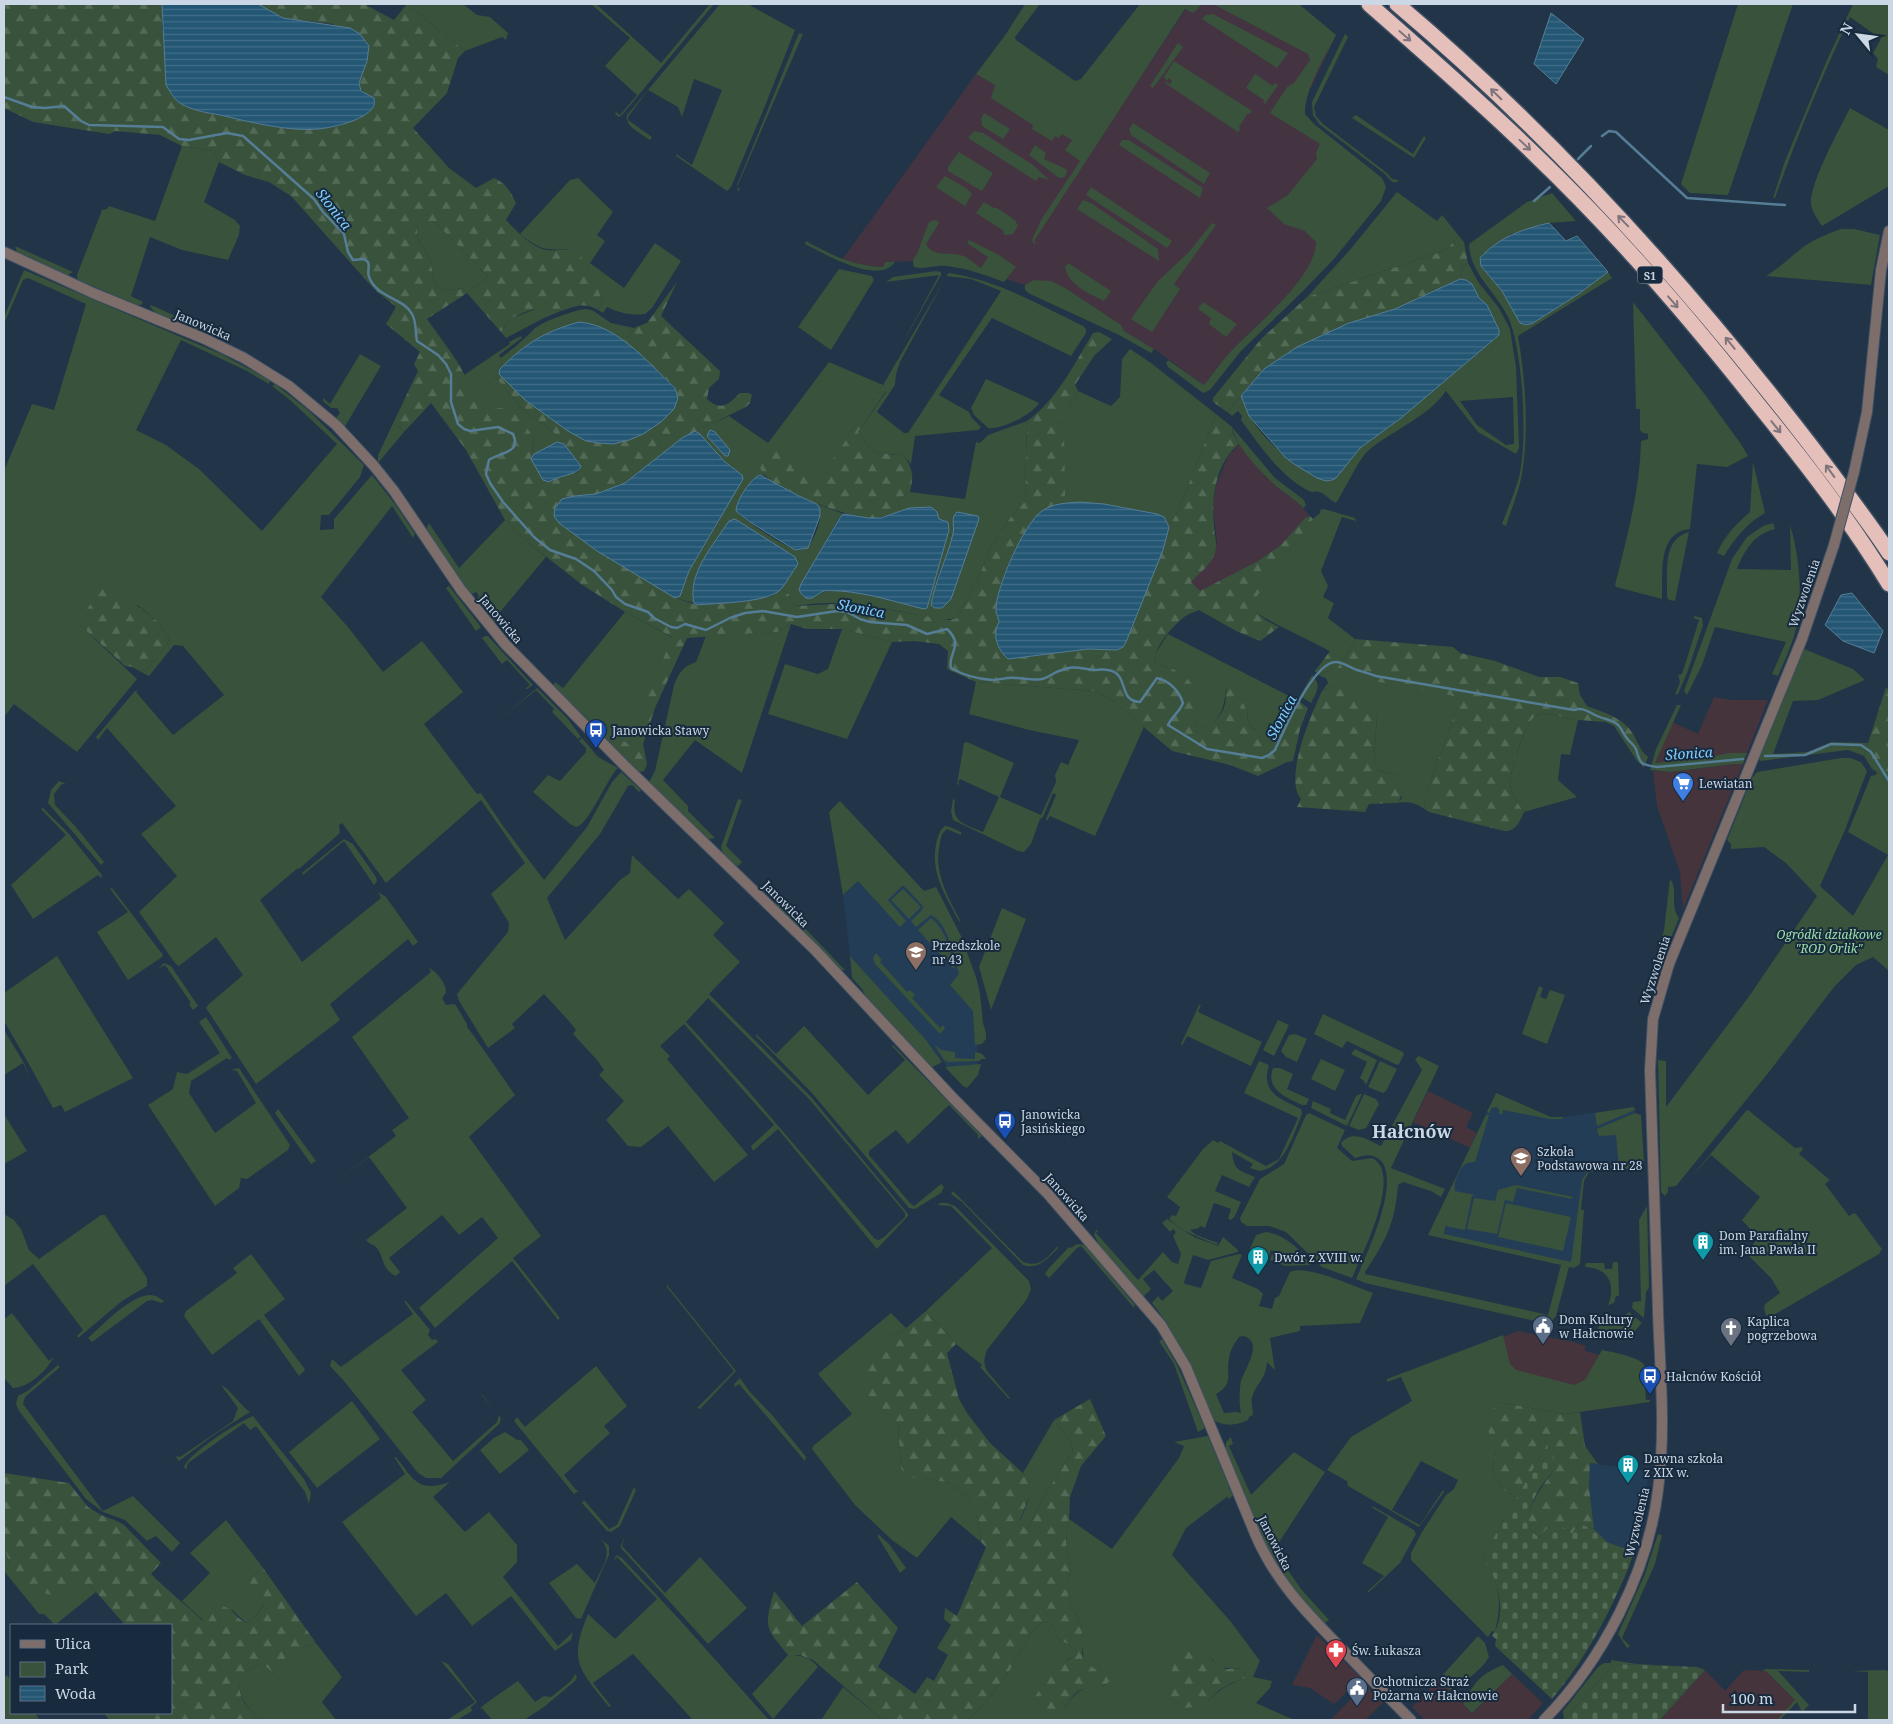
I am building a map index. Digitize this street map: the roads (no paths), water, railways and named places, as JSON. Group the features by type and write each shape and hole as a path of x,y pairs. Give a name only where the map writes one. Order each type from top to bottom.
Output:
{"highway":[{"name":"S1","path":"1369,4 1438,64 1532,151 1625,246 1713,348 1800,456 1870,552 1889,584"},
{"name":"S1","path":"1397,4 1449,48 1637,236 1725,338 1806,439 1889,553"}],"street":[{"name":"Wyzwolenia","path":"1544,1720 1582,1676 1611,1629 1640,1566 1656,1508 1662,1441 1650,1070 1656,1006 1674,948 1802,639 1834,545 1854,472 1867,412 1880,278 1889,231"},
{"name":"Janowicka","path":"4,252 93,293 205,339 255,363 298,392 359,449 394,491 466,596 510,649 619,760 815,950 953,1098 1054,1200 1142,1303 1173,1343 1186,1366 1256,1536 1278,1578 1304,1609 1411,1720"}],"water":[{"path":"162,4 258,4 283,18 350,28 360,34 369,46 367,61 359,83 361,91 374,98 374,106 363,116 348,123 307,130 282,128 202,112 183,105 175,99 166,85"},
{"path":"1551,13 1584,39 1556,84 1534,64"},
{"path":"1549,223 1566,241 1577,236 1608,272 1577,295 1533,323 1526,325 1520,323 1502,291 1481,266 1480,258 1503,239 1530,228"},
{"path":"1460,279 1472,284 1479,298 1487,305 1499,330 1499,335 1401,418 1360,448 1336,478 1326,481 1317,478 1294,464 1285,457 1249,416 1241,396 1264,369 1297,347 1349,323 1395,309"},
{"path":"579,322 607,330 619,337 643,356 675,388 678,398 674,409 661,422 643,434 629,440 613,444 586,441 568,431 525,400 499,374 500,369 509,360 535,340 555,330"},
{"path":"710,430 715,432 730,450 728,456 725,456 707,436"},
{"path":"695,431 700,434 725,462 742,475 743,479 689,571 680,596 675,598 597,551 559,523 554,516 555,508 562,499 596,494 625,483 682,438"},
{"path":"557,442 564,444 581,466 573,473 549,482 543,480 531,459 534,454"},
{"path":"760,475 817,504 820,509 820,516 808,548 795,550 736,511 738,502 745,490 752,480"},
{"path":"1080,502 1104,504 1157,514 1164,517 1169,527 1163,550 1126,642 1123,647 1117,650 1088,649 1008,659 1001,651 997,642 996,632 999,622 996,611 1000,588 1012,557 1027,529 1042,511 1056,505"},
{"path":"931,507 937,512 939,519 948,522 949,530 927,608 924,609 851,592 824,591 808,599 802,595 799,590 801,584 841,516 844,514 881,518 909,508"},
{"path":"957,512 978,516 979,519 951,599 942,608 935,608 931,605 933,596 950,543 954,517"},
{"path":"735,519 795,557 798,564 780,590 764,598 697,605 694,603 693,592 698,570 709,549 729,521"},
{"path":"1852,593 1883,631 1874,653 1843,641 1825,625 1841,595"}],"waterway":[{"name":"Słonica","path":"4,97 32,107 64,106 81,121 89,125 163,127 179,139 189,140 227,133 243,136 314,199 323,212 344,234 348,252 353,260 364,259 368,262 368,273 373,284 384,294 403,304 412,314 415,321 417,341 438,355 446,364 451,374 451,402 458,424 470,431 498,427 513,434 515,441 512,449 489,460 486,474 503,502 534,537 550,550 576,559 594,571 616,597 625,604 648,612 654,618 671,627 677,628 685,624 706,630 730,618 745,613 763,611 797,617 837,611 847,612 870,622 907,625 927,634 947,629 955,640 950,663 951,668 961,673 976,678 992,680 1012,678 1035,680 1065,669 1108,670 1115,672 1119,676 1128,697 1140,702 1157,678 1166,681 1173,687 1183,703 1168,725 1207,749 1262,758 1275,750 1300,699 1318,673 1327,665 1336,662 1376,676 1574,710 1585,710 1617,724 1635,747 1640,761 1648,765 1657,767 1743,759"},
{"path":"1602,136 1609,131 1616,132 1687,198 1785,205"},
{"path":"1578,159 1591,146"},
{"path":"1534,201 1550,187"},
{"name":"Słonica","path":"1765,756 1805,755 1831,744 1861,745 1871,752 1889,781"}],"place":[{"name":"Janowicka Stawy","path":"596,749"},
{"name":"Lewiatan","path":"1683,802"},
{"name":"Przedszkole nr 43","path":"916,971"},
{"name":"Janowicka Jasińskiego","path":"1005,1140"},
{"name":"Szkoła Podstawowa nr 28","path":"1521,1177"},
{"name":"Dom Parafialny im. Jana Pawła II","path":"1703,1261"},
{"name":"Dwór z XVIII w.","path":"1258,1276"},
{"name":"Dom Kultury w Hałcnowie","path":"1543,1345"},
{"name":"Kaplica pogrzebowa","path":"1731,1347"},
{"name":"Hałcnów Kościół","path":"1650,1395"},
{"name":"Dawna szkoła z XIX w.","path":"1628,1484"},
{"name":"Św. Łukasza","path":"1336,1669"},
{"name":"Ochotnicza Straż Pożarna w Hałcnowie","path":"1357,1707"}],"district":[{"name":"Hałcnów","path":"1412,1131"}],"park label":[{"name":"Ogródki działkowe \"ROD Orlik\"","path":"1829,941"}]}
